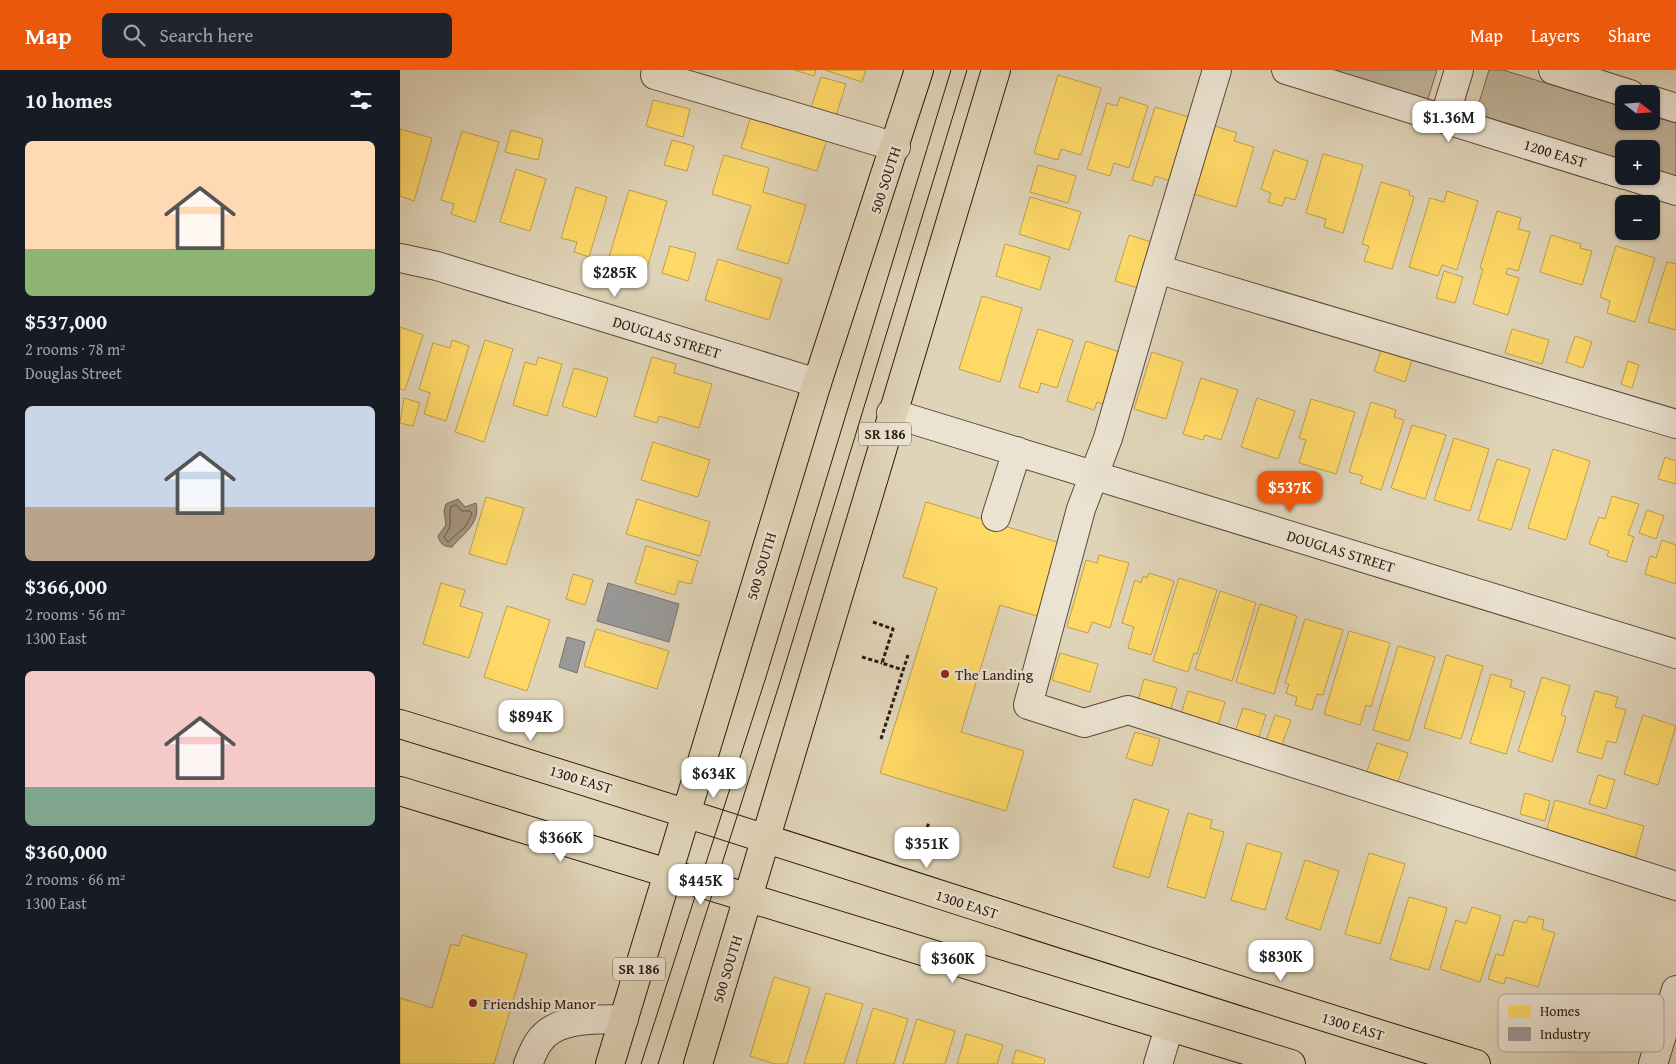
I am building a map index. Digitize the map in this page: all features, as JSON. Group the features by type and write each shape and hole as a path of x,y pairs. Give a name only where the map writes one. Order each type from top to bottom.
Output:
{"main road":[{"name":"500 SOUTH","path":"610,1064 685,812 817,383 896,147 919,70"},
{"name":"500 SOUTH","path":"698,1064 749,899 891,413 996,70"},
{"name":"1300 EAST","path":"400,724 685,812 1185,975 1476,1064"},
{"path":"400,791 1291,1064"}],"street":[{"path":"1217,70 1108,438 1081,508 1028,705 1084,723 1128,710 1676,886"},
{"name":"1200 EAST","path":"1286,70 1615,172"},
{"path":"1444,119 1459,70"},
{"path":"1553,70 1615,89"},
{"path":"655,75 896,147"},
{"path":"1660,103 1676,108"},
{"path":"1657,185 1676,191"},
{"name":"DOUGLAS STREET","path":"400,258 436,266 817,383"},
{"path":"1157,269 1676,424"},
{"name":"DOUGLAS STREET","path":"891,413 1676,654"},
{"path":"996,517 1017,451"},
{"path":"1664,1029 1676,990"},
{"path":"528,1064 538,1043 546,1034 558,1027 583,1021 624,1019"},
{"path":"1158,1064 1169,1028"},
{"path":"1653,1064 1657,1052"}],"path":[{"path":"873,622 893,629 882,663"},
{"path":"881,739 908,656"},
{"path":"862,657 903,670"},
{"path":"921,846 928,822"}],"shaded area":[{"path":"1322,70 1437,70 1427,102"},
{"path":"1489,70 1503,70 1615,104 1615,130 1660,130 1660,119 1676,123 1676,178 1660,174 1660,140 1615,140 1615,159 1475,116"}],"water":[{"path":"458,499 465,507 476,503 476,516 470,528 452,547 446,546 441,543 438,536 446,525 444,511 446,504"}],"building: Homes":[{"path":"794,70 816,70 814,76"},
{"path":"825,70 866,70 862,82"},
{"path":"1058,75 1101,88 1081,155 1061,149 1058,160 1034,153"},
{"path":"821,77 846,84 835,119 810,111"},
{"path":"1120,97 1148,106 1129,168 1114,163 1110,176 1087,169 1107,103 1117,106"},
{"path":"653,100 690,109 683,137 646,126"},
{"path":"1155,107 1196,119 1176,183 1155,176 1152,186 1132,180"},
{"path":"753,110 829,133 817,171 741,148"},
{"path":"1215,126 1237,133 1234,141 1254,147 1236,207 1194,194"},
{"path":"400,129 432,138 414,201 400,196"},
{"path":"511,130 543,139 538,160 505,152"},
{"path":"462,131 499,142 475,222 451,214 454,204 441,200"},
{"path":"672,140 694,146 687,171 664,165"},
{"path":"1274,150 1308,161 1295,200 1285,197 1282,206 1268,202 1271,193 1261,189"},
{"path":"1323,154 1363,165 1343,233 1324,227 1326,219 1306,213"},
{"path":"724,155 769,168 763,192 806,205 788,264 737,249 751,206 712,194"},
{"path":"1038,165 1076,176 1068,203 1030,192"},
{"path":"516,169 546,179 530,231 500,222"},
{"path":"1381,182 1410,191 1409,195 1414,197 1392,269 1364,261 1369,246 1362,244"},
{"path":"576,187 607,197 589,257 574,252 577,242 561,238"},
{"path":"629,190 667,201 645,275 607,264"},
{"path":"1447,191 1478,201 1457,270 1442,265 1438,276 1409,267 1430,198 1444,202"},
{"path":"1030,197 1081,212 1069,250 1019,234"},
{"path":"1497,211 1521,218 1518,229 1530,232 1518,271 1508,268 1506,274 1519,278 1508,315 1473,304 1483,269 1480,268"},
{"path":"1129,235 1158,244 1145,290 1115,281"},
{"path":"1551,235 1581,244 1580,248 1592,251 1582,285 1540,272"},
{"path":"1005,244 1050,257 1040,290 996,276"},
{"path":"670,246 696,253 688,281 662,273"},
{"path":"1616,246 1655,258 1635,322 1607,313 1610,301 1600,297"},
{"path":"718,259 782,279 769,320 705,300"},
{"path":"1667,262 1676,264 1676,330 1648,322"},
{"path":"1444,271 1463,277 1455,303 1436,298"},
{"path":"982,296 1022,308 1000,382 959,369"},
{"path":"400,327 423,335 405,390 400,389"},
{"path":"1038,329 1073,340 1057,388 1041,383 1038,393 1019,387"},
{"path":"1512,329 1549,340 1542,364 1505,353"},
{"path":"1575,336 1592,342 1583,368 1566,362"},
{"path":"452,340 469,346 446,421 424,414 430,393 419,389 433,343 450,348"},
{"path":"485,340 513,349 484,442 455,432"},
{"path":"1086,341 1123,353 1107,405 1097,402 1094,410 1067,401"},
{"path":"1384,343 1414,353 1405,382 1374,371"},
{"path":"1152,352 1183,362 1166,419 1134,409"},
{"path":"538,357 562,364 547,416 513,405 525,362 536,365"},
{"path":"652,357 676,364 674,373 712,384 699,428 659,416 657,423 634,416"},
{"path":"1628,361 1639,365 1632,388 1621,384"},
{"path":"574,368 608,378 596,417 562,406"},
{"path":"1201,378 1238,390 1221,440 1205,435 1203,440 1183,434"},
{"path":"404,398 420,403 413,426 400,423"},
{"path":"1257,398 1295,411 1278,459 1241,447"},
{"path":"1311,399 1355,412 1336,474 1299,463 1306,440 1299,438"},
{"path":"1371,402 1396,410 1394,417 1404,420 1381,490 1360,483 1363,476 1349,472"},
{"path":"1412,425 1446,435 1425,499 1391,488"},
{"path":"1454,438 1489,449 1470,511 1434,500"},
{"path":"653,442 710,460 698,497 641,480"},
{"path":"1553,449 1590,461 1566,540 1528,528"},
{"path":"1665,457 1676,461 1676,484 1658,479"},
{"path":"1497,459 1530,469 1511,530 1478,520"},
{"path":"1612,496 1639,504 1628,535 1634,537 1626,562 1607,556 1609,551 1589,544 1599,517 1605,519"},
{"path":"486,497 524,508 506,565 469,554"},
{"path":"637,499 710,522 700,556 626,534"},
{"name":"The Landing","path":"926,502 1060,543 1037,616 1000,605 961,732 1024,751 1006,811 880,773 937,588 903,577"},
{"path":"1647,510 1664,516 1656,539 1639,533"},
{"path":"1662,540 1676,545 1676,584 1645,574 1650,556 1656,558"},
{"path":"646,546 698,561 691,584 679,581 675,595 635,583"},
{"path":"1099,555 1129,563 1110,628 1092,622 1088,633 1067,627 1086,560 1097,563"},
{"path":"1149,573 1174,581 1151,655 1128,648 1134,627 1122,623 1135,580 1141,583 1143,576 1147,578"},
{"path":"573,574 593,580 585,605 566,599"},
{"path":"1179,578 1217,590 1197,654 1194,653 1188,672 1153,661"},
{"path":"441,583 465,590 460,606 483,613 469,658 423,644"},
{"path":"1220,591 1256,603 1232,681 1195,669"},
{"path":"1260,604 1297,616 1274,694 1236,682"},
{"path":"507,606 550,620 527,691 484,677"},
{"path":"1305,619 1343,630 1323,695 1317,694 1312,710 1295,705 1297,697 1286,693 1289,684 1285,683"},
{"path":"596,629 669,651 657,689 584,666"},
{"path":"1349,631 1390,643 1371,707 1366,705 1360,725 1324,714"},
{"path":"1398,646 1435,657 1409,741 1373,730"},
{"path":"1060,653 1098,664 1090,692 1052,680"},
{"path":"1446,655 1483,666 1461,739 1424,728"},
{"path":"1491,674 1512,680 1510,687 1525,692 1506,754 1470,743"},
{"path":"1542,677 1570,686 1561,715 1566,717 1552,762 1518,751"},
{"path":"1144,679 1177,688 1170,711 1138,701"},
{"path":"1188,691 1225,702 1218,725 1181,714"},
{"path":"1595,691 1618,697 1615,707 1626,710 1616,743 1607,741 1602,759 1577,752"},
{"path":"1243,708 1266,715 1258,739 1235,732"},
{"path":"1275,715 1291,720 1281,747 1266,741"},
{"path":"1643,715 1676,726 1658,785 1624,774"},
{"path":"1135,732 1160,739 1152,766 1126,758"},
{"path":"1377,743 1408,753 1397,784 1366,774"},
{"path":"1598,775 1615,780 1606,809 1589,804"},
{"path":"1525,793 1550,801 1545,821 1520,814"},
{"path":"1134,799 1169,810 1149,878 1113,867"},
{"path":"1555,800 1644,826 1635,858 1546,832"},
{"path":"1188,813 1212,820 1210,828 1224,832 1205,898 1167,887"},
{"path":"1247,843 1282,853 1265,910 1231,900"},
{"path":"1369,853 1405,864 1380,944 1345,934"},
{"path":"1305,860 1339,871 1320,930 1286,919"},
{"path":"1409,897 1447,908 1429,970 1390,959"},
{"path":"1472,907 1501,916 1480,982 1440,969 1456,920 1466,924"},
{"path":"1529,916 1544,920 1542,929 1555,933 1538,987 1506,977 1504,984 1488,979 1496,954 1503,956 1514,920 1526,923"},
{"name":"Friendship Manor","path":"462,935 527,954 494,1064 400,1064 400,998 432,1008 451,944 459,946"},
{"path":"774,977 810,988 787,1064 775,1064 750,1056"},
{"path":"826,993 863,1004 844,1064 804,1064"},
{"path":"873,1008 908,1019 894,1064 856,1064"},
{"path":"917,1019 955,1031 945,1064 903,1064"},
{"path":"966,1034 1003,1045 997,1064 957,1064"},
{"path":"1016,1050 1045,1059 1044,1064 1012,1064"}],"building: Industry":[{"path":"608,583 679,604 669,642 597,621"},
{"path":"567,637 585,642 577,673 559,667"}],"tram line":[{"path":"641,1064 766,677 951,70"},
{"path":"658,1064 780,682 967,70"}],"place":[{"name":"The Landing","path":"945,674"},
{"name":"Friendship Manor","path":"473,1003"}]}
